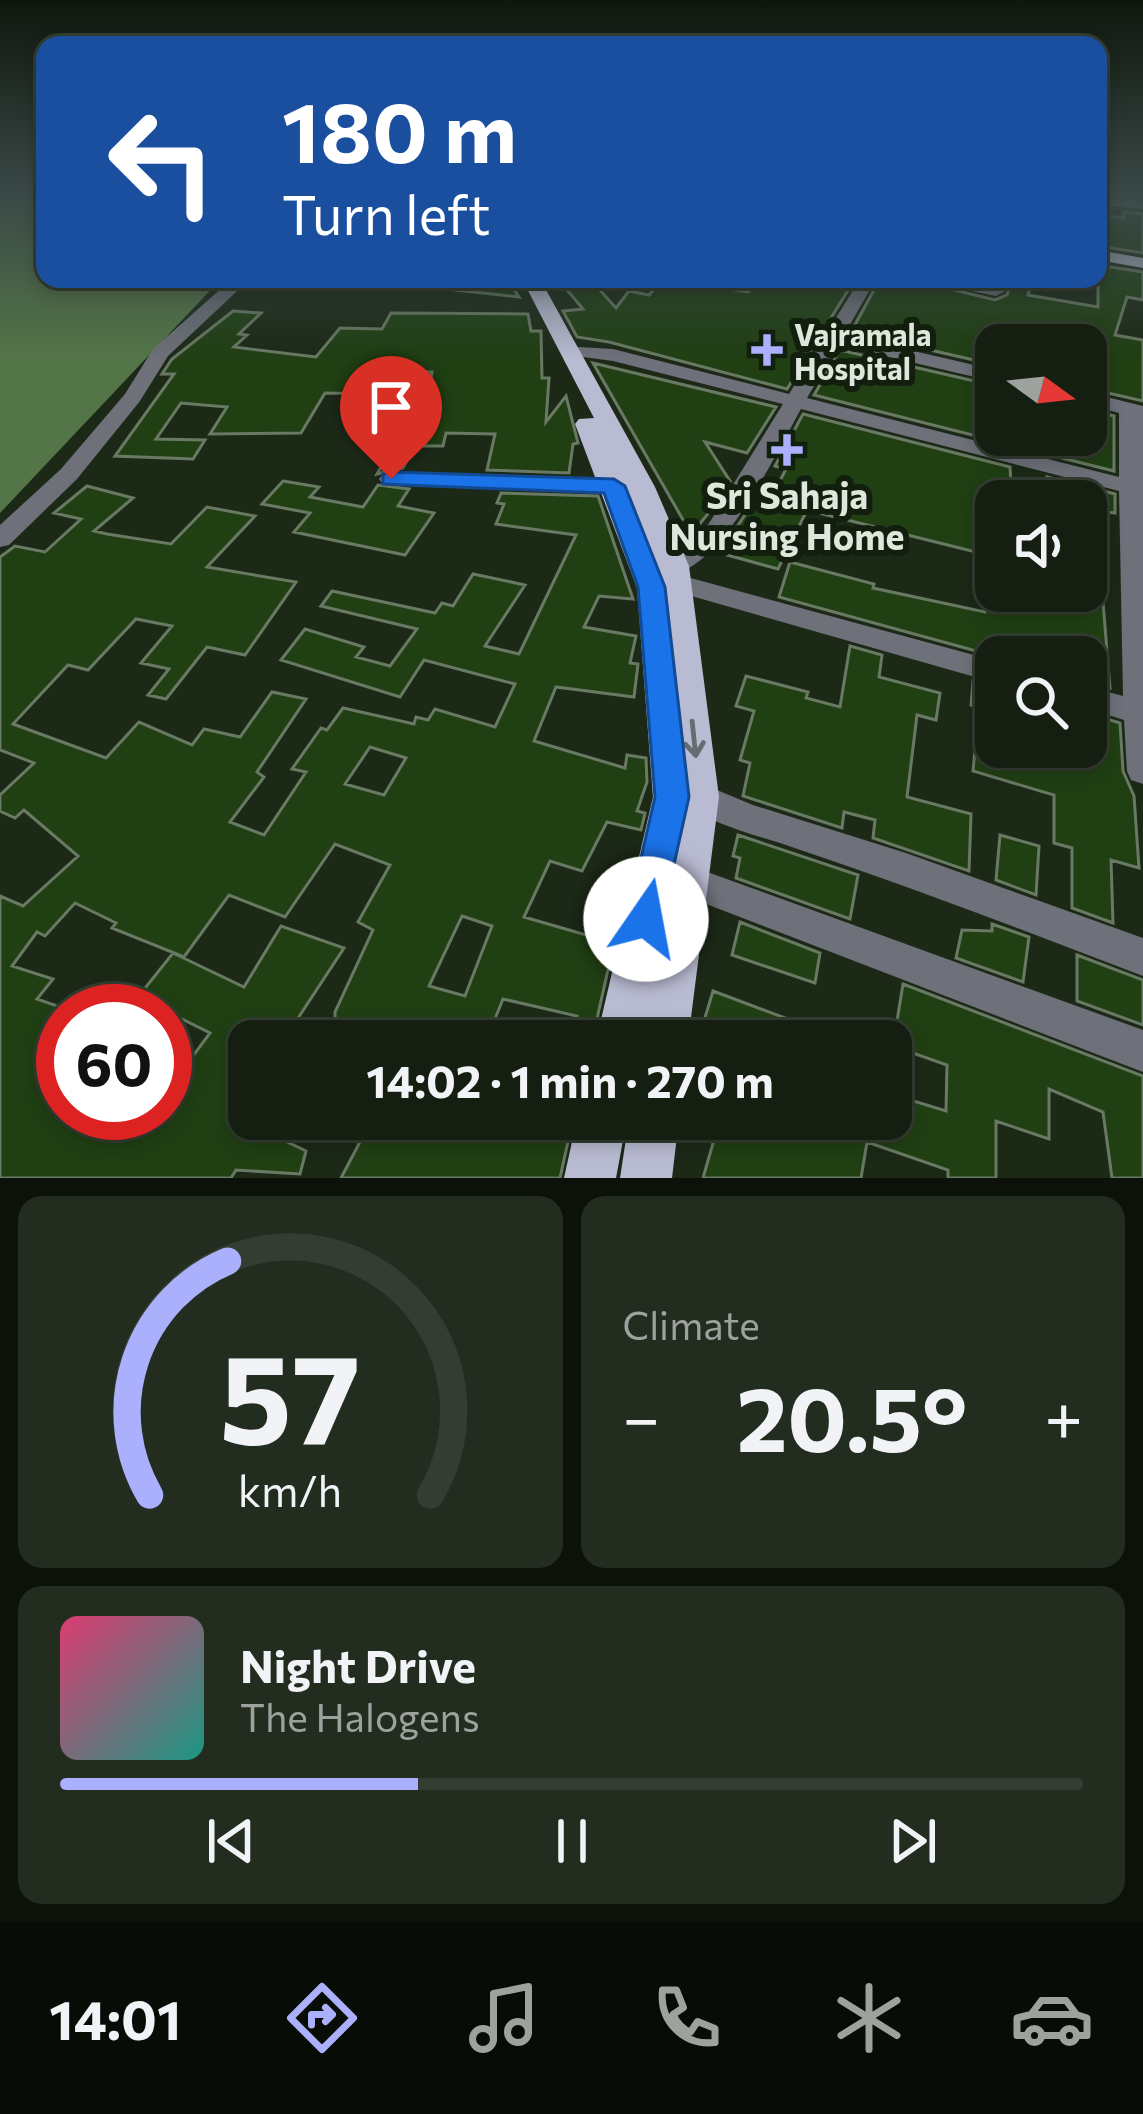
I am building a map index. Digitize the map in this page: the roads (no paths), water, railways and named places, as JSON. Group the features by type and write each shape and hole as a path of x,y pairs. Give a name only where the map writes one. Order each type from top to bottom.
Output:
{"main road":[{"path":"1107,259 1143,265"},
{"path":"524,288 675,574 700,797 668,1020"},
{"path":"535,288 568,350 628,486 652,587 672,797 624,1020"},
{"path":"590,1178 598,1140"},
{"path":"646,1178 651,1140"}],"street":[{"path":"0,539 69,474 133,397 160,353 232,288"},
{"path":"863,288 718,530 675,574 975,665"},
{"path":"977,288 996,291"},
{"path":"833,338 975,371"},
{"path":"568,350 613,355 1137,488"},
{"path":"1107,403 1137,410 1143,771"},
{"path":"391,479 628,486"},
{"path":"1107,703 1141,714"},
{"path":"700,797 744,817 906,869 1143,957"},
{"path":"688,880 1143,1051"}],"place":[{"name":"Vajramala Hospital","path":"767,350"},
{"name":"Sri Sahaja Nursing Home","path":"787,450"}]}
